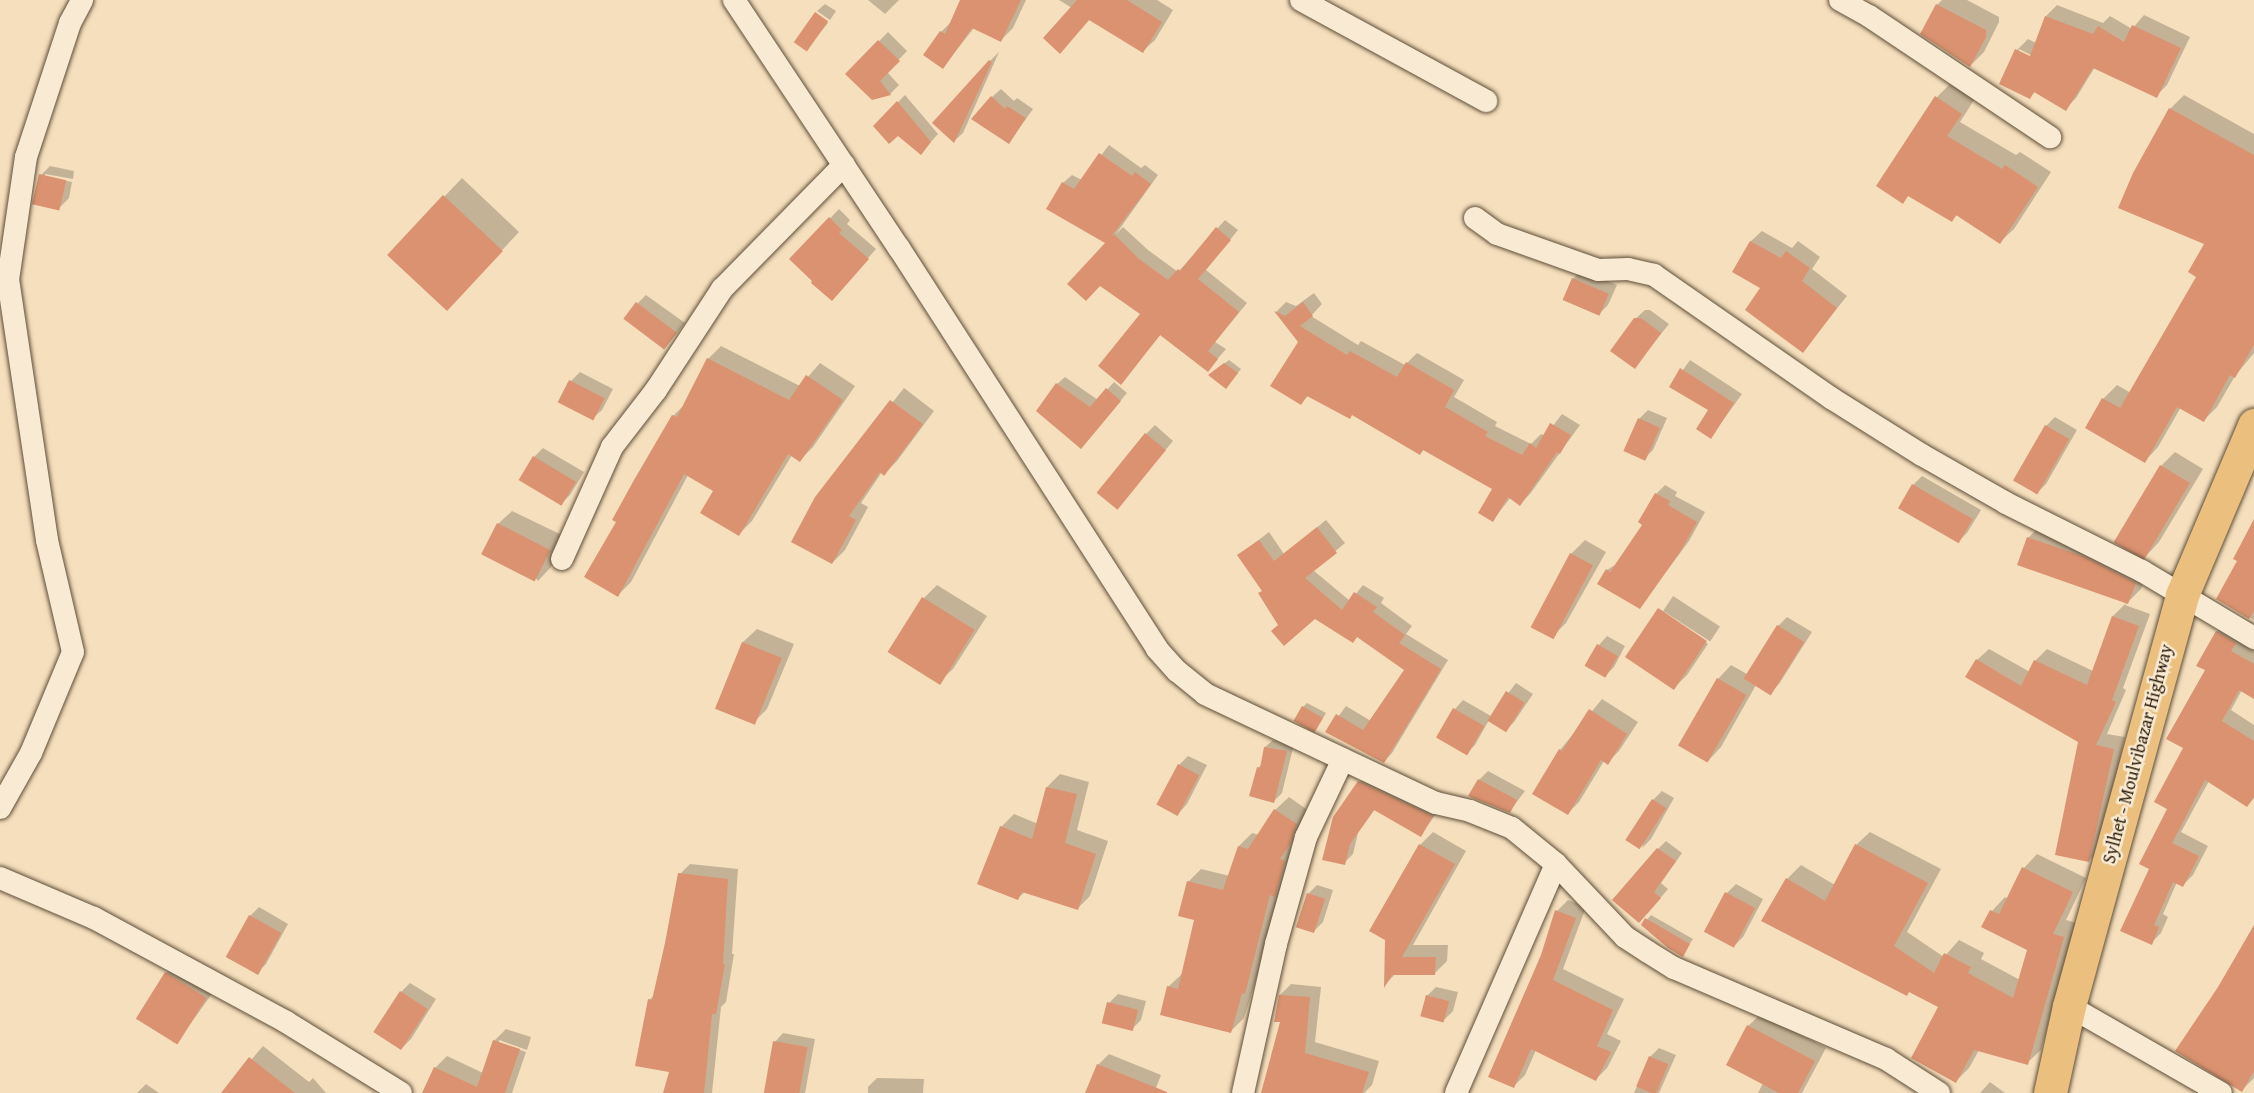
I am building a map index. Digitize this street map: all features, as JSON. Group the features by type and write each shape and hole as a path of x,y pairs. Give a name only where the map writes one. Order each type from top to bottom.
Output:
{"highway":[{"name":"Sylhet - Moulvibazar Highway","path":"2050,1093 2069,1006 2182,596 2254,425"}],"street":[{"path":"0,808 31,753 73,652 47,540 8,280 26,157 70,23 82,0"},
{"path":"734,0 844,165 1157,650 1177,671 1205,693 1436,803 1470,810 1512,828 1556,864 1624,937 1665,963 1886,1059 1939,1093"},
{"path":"1301,0 1486,101"},
{"path":"1840,0 1869,16 2050,137"},
{"path":"562,559 612,447 656,390 722,289 844,165"},
{"path":"1475,218 1497,234 1598,270 1628,269 1653,275 1831,398 1922,455 2006,503 2142,571 2254,638"},
{"path":"1242,1093 1276,944 1306,837 1343,759"},
{"path":"1456,1093 1556,864"},
{"path":"0,878 94,918 286,1022 401,1093"},
{"path":"2069,1006 2221,1093"}],"building":[{"path":"960,0 1021,0 1001,42 972,28 943,69 923,55 940,31 945,34"},
{"path":"1077,0 1127,0 1162,22 1143,53 1089,20 1060,54 1043,38"},
{"path":"1936,4 1986,30 1986,37 1970,67 1920,34"},
{"path":"815,12 828,21 807,51 794,42"},
{"path":"2045,16 2093,34 2098,26 2124,42 2132,25 2181,48 2157,98 2093,68 2066,111 2034,92 2030,99 1999,84 2015,49 2030,56"},
{"path":"878,40 900,61 880,81 891,95 872,100 845,74"},
{"path":"989,60 992,62 954,143 932,123"},
{"path":"991,96 1005,109 1007,106 1026,118 1009,144 971,119"},
{"path":"1935,96 1962,114 1947,136 2002,169 2005,165 2038,187 2000,244 1956,215 1952,222 1908,196 1903,204 1876,186"},
{"path":"897,101 931,142 921,155 898,136 889,144 873,126"},
{"path":"2169,108 2254,155 2254,345 2235,378 2230,375 2204,422 2177,407 2145,463 2085,428 2102,398 2120,408 2196,277 2188,272 2204,244 2118,208 2133,173"},
{"path":"1099,153 1132,176 1135,172 1151,184 1110,238 1114,234 1139,259 1168,280 1178,269 1180,271 1216,227 1231,240 1198,279 1239,312 1208,351 1218,359 1208,372 1160,335 1121,385 1098,366 1140,314 1100,286 1086,301 1067,284 1105,243 1046,209 1062,182 1074,189"},
{"path":"39,174 66,180 59,211 32,204"},
{"path":"443,195 503,251 447,311 387,255"},
{"path":"829,217 842,230 839,233 869,259 832,301 789,259"},
{"path":"1750,241 1781,258 1786,251 1810,268 1802,281 1837,308 1803,353 1745,310 1760,288 1732,272"},
{"path":"1572,278 1609,294 1599,316 1563,300"},
{"path":"636,302 677,333 664,349 623,319"},
{"path":"1303,302 1313,316 1300,326 1347,355 1350,351 1397,377 1406,362 1454,390 1445,407 1488,432 1485,436 1522,455 1530,443 1536,448 1550,423 1571,435 1560,454 1557,452 1520,506 1508,497 1493,522 1478,513 1492,489 1423,450 1420,455 1352,415 1350,419 1307,396 1301,405 1270,386 1298,342 1274,311 1285,316"},
{"path":"1634,318 1641,318 1661,333 1635,369 1610,351"},
{"path":"707,358 789,400 806,375 843,400 800,462 788,454 739,536 700,513 713,491 684,474 618,597 584,577 616,522 612,520 634,480 672,415 677,417"},
{"path":"1224,363 1238,373 1226,389 1208,375"},
{"path":"1680,368 1734,403 1711,439 1696,429 1708,410 1669,387"},
{"path":"569,380 605,398 593,420 558,402"},
{"path":"1056,383 1090,407 1106,388 1121,401 1081,449 1036,411"},
{"path":"890,400 923,424 884,476 880,472 849,516 856,520 832,564 791,542 815,497"},
{"path":"1638,418 1660,428 1645,461 1623,451"},
{"path":"2045,425 2069,439 2037,494 2013,480"},
{"path":"1145,433 1166,450 1118,510 1097,493"},
{"path":"533,456 576,482 561,506 519,480"},
{"path":"2160,465 2190,483 2144,560 2114,542"},
{"path":"1912,484 1973,519 1959,543 1898,508"},
{"path":"1655,493 1670,501 1668,505 1697,522 1680,552 1640,609 1597,584 1606,569 1610,572 1642,525 1638,522"},
{"path":"2254,519 2254,611 2249,619 2216,599 2237,561 2233,559"},
{"path":"497,523 550,550 535,581 481,554"},
{"path":"1317,527 1337,553 1305,578 1342,610 1354,592 1377,607 1373,612 1405,635 1399,643 1441,669 1384,763 1325,732 1336,714 1363,730 1404,670 1357,637 1353,643 1315,619 1284,646 1271,631 1278,625 1258,593 1262,591 1237,555 1259,540 1274,561"},
{"path":"2027,537 2085,557 2136,583 2128,604 2017,565"},
{"path":"1570,553 1593,565 1554,639 1531,627"},
{"path":"922,597 975,630 940,685 888,652"},
{"path":"1658,608 1707,641 1674,690 1625,657"},
{"path":"2112,616 2139,626 2112,700 2116,702 2096,745 2114,749 2089,862 2055,855 2078,742 1965,677 1976,659 2021,686 2034,660 2087,685"},
{"path":"1777,625 1804,642 1771,695 1744,678"},
{"path":"2216,631 2236,643 2231,651 2254,664 2254,699 2239,690 2222,721 2254,741 2254,797 2247,807 2205,780 2172,843 2199,856 2183,887 2173,882 2154,925 2159,927 2152,945 2120,931 2149,869 2139,864 2167,809 2154,802 2183,748 2166,739 2205,670 2196,666"},
{"path":"742,642 782,658 755,725 715,709"},
{"path":"1597,644 1618,656 1605,678 1584,666"},
{"path":"1717,678 1746,695 1707,763 1678,746"},
{"path":"1506,691 1525,703 1506,732 1487,721"},
{"path":"1302,706 1323,718 1314,733 1294,721"},
{"path":"1453,708 1484,726 1467,755 1436,737"},
{"path":"1589,709 1627,734 1608,765 1601,760 1568,815 1532,794 1559,749 1562,751"},
{"path":"1264,747 1287,751 1274,803 1249,796 1257,767 1260,768"},
{"path":"1178,764 1199,775 1178,816 1156,805"},
{"path":"1478,779 1517,800 1510,813 1468,796"},
{"path":"1358,781 1433,816 1421,837 1374,810 1350,844 1345,865 1322,860 1333,817"},
{"path":"1046,787 1077,794 1065,843 1096,854 1078,910 1022,892 1018,900 977,884 1000,826 1032,839"},
{"path":"1652,799 1666,808 1640,849 1625,840"},
{"path":"1274,809 1297,824 1290,844 1280,859 1285,861 1275,897 1270,895 1245,994 1242,993 1231,1033 1160,1015 1167,986 1178,989 1194,920 1178,916 1187,881 1223,890 1238,846 1248,849"},
{"path":"1419,844 1455,864 1402,957 1436,957 1435,975 1392,975 1384,988 1385,940 1369,931"},
{"path":"1855,844 1928,883 1894,946 1934,973 1944,953 1971,967 1968,973 2013,998 2027,950 1981,927 1990,910 1999,914 2022,867 2073,892 2053,934 2064,937 2028,1065 1974,1050 1956,1083 1911,1058 1938,1007 1909,992 1907,996 1761,921 1786,878 1825,901"},
{"path":"1657,848 1676,861 1654,892 1661,898 1639,923 1612,900"},
{"path":"678,873 728,879 723,964 725,964 716,1014 712,1014 704,1093 663,1093 669,1072 635,1066 648,999 652,1000 665,943"},
{"path":"1725,892 1755,908 1734,948 1704,932"},
{"path":"1307,893 1325,899 1314,933 1296,927"},
{"path":"1555,910 1576,918 1553,980 1613,1010 1597,1046 1611,1052 1596,1081 1531,1049 1514,1088 1488,1077 1541,955"},
{"path":"249,915 281,933 258,975 226,957"},
{"path":"1645,918 1690,944 1683,957 1668,948 1641,925"},
{"path":"2254,925 2254,1071 2242,1092 2175,1051 2218,987"},
{"path":"165,972 207,998 177,1045 136,1019"},
{"path":"400,991 428,1009 401,1050 373,1032"},
{"path":"1279,995 1310,997 1305,1053 1369,1072 1362,1093 1261,1093 1280,1022 1274,1022"},
{"path":"1426,995 1449,1001 1443,1022 1420,1016"},
{"path":"1107,1002 1138,1010 1133,1031 1102,1023"},
{"path":"1747,1025 1815,1061 1798,1093 1779,1093 1726,1065"},
{"path":"493,1040 520,1049 505,1093 422,1093 434,1067 477,1087"},
{"path":"773,1041 807,1047 799,1093 764,1093"},
{"path":"1649,1056 1668,1064 1656,1093 1636,1086"},
{"path":"249,1057 295,1093 221,1093"},
{"path":"1097,1064 1167,1092 1167,1093 1085,1093"}]}
